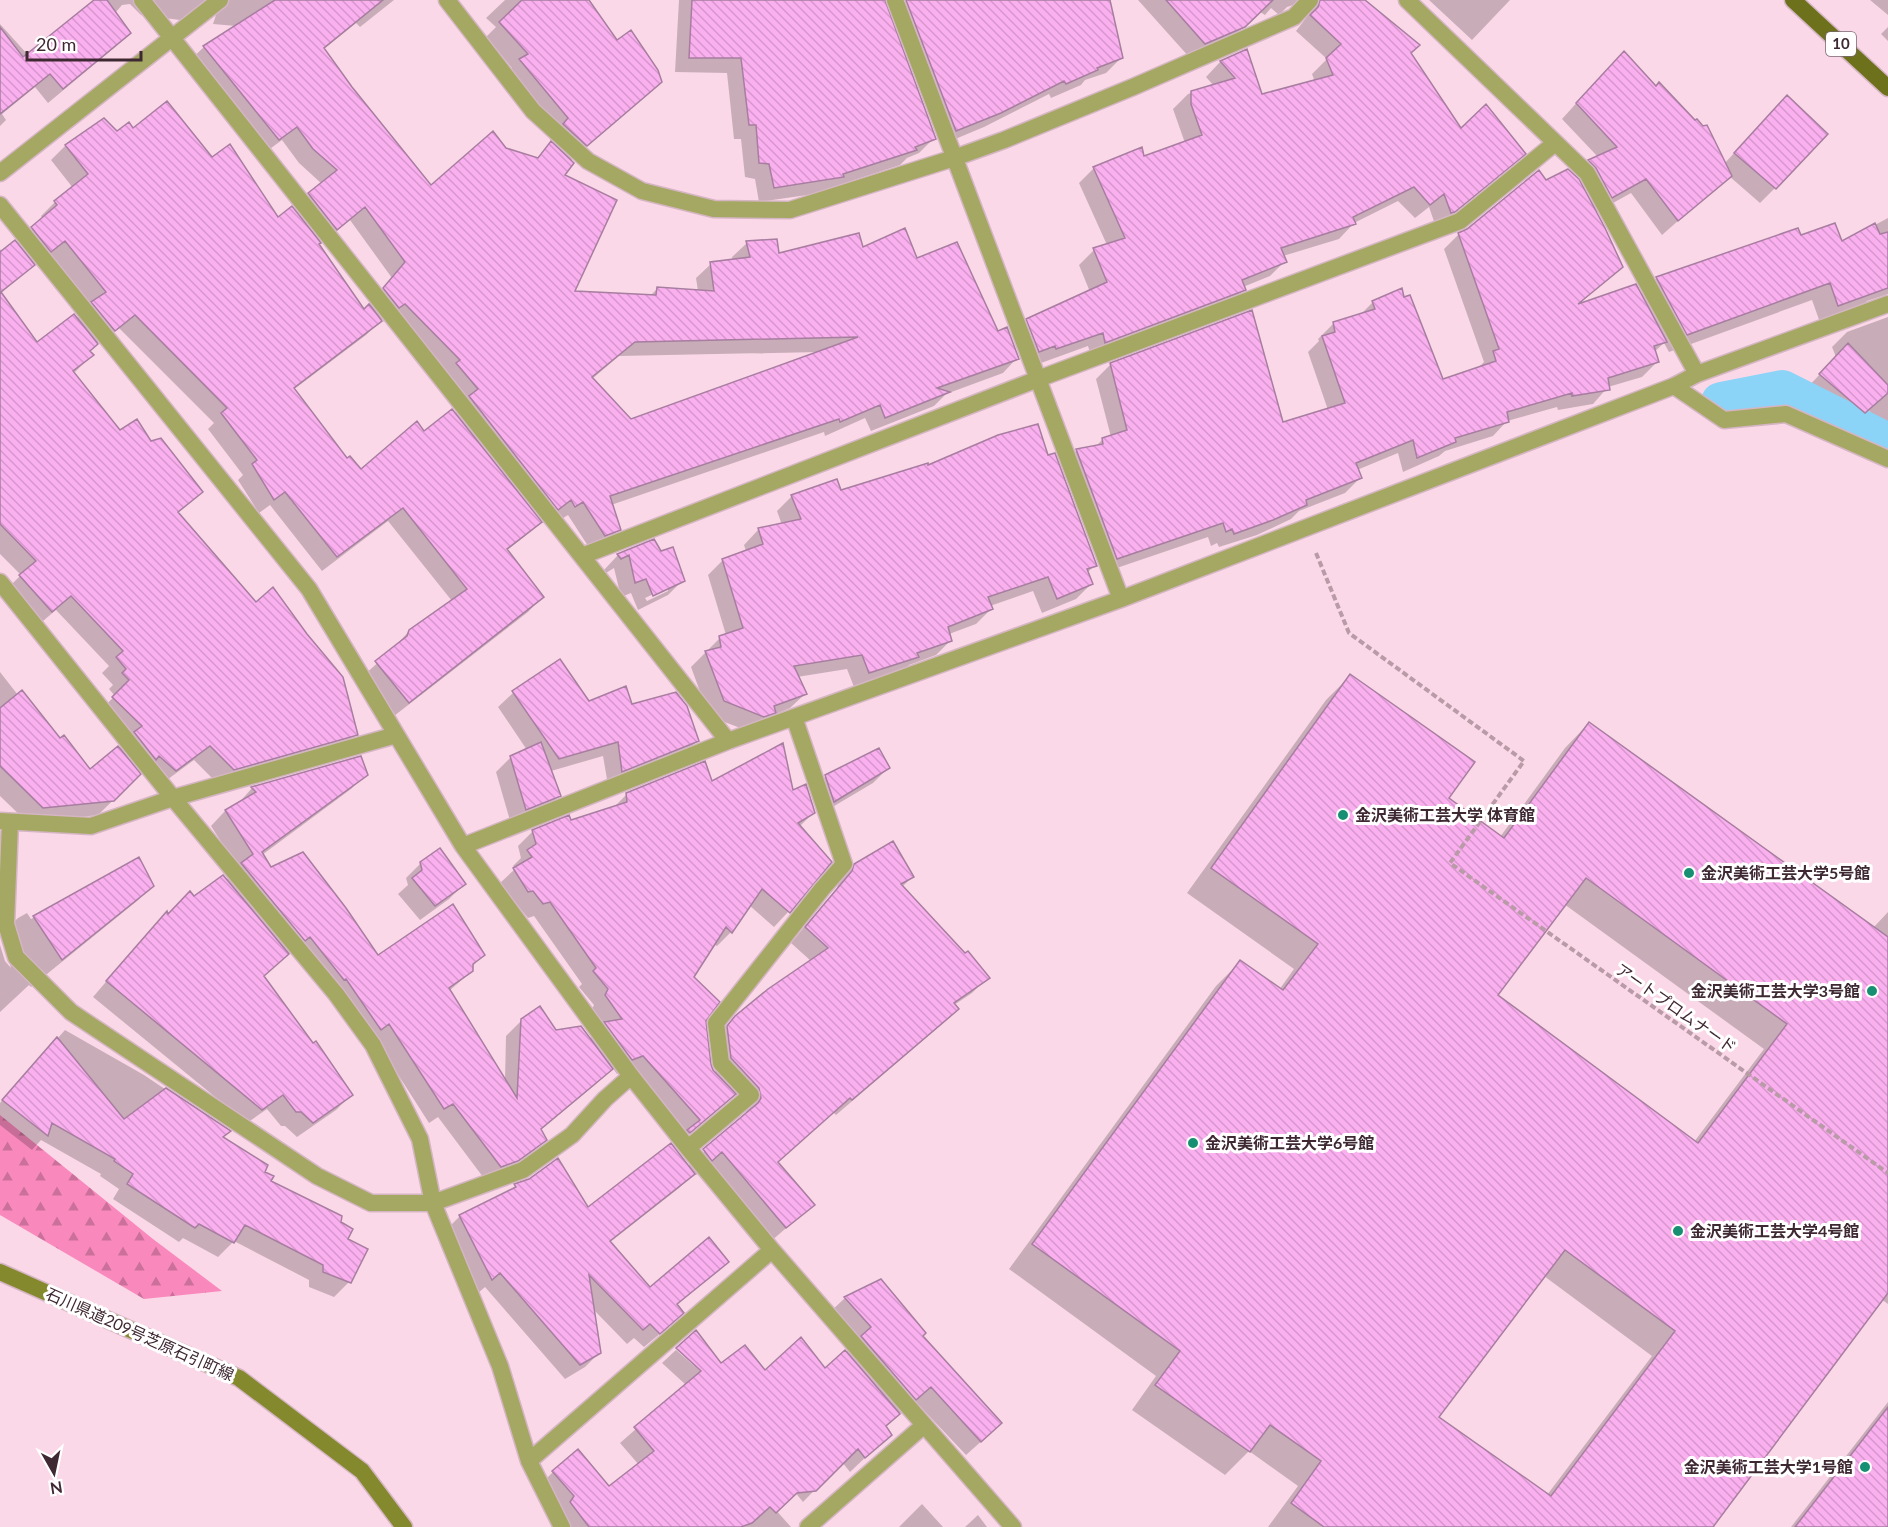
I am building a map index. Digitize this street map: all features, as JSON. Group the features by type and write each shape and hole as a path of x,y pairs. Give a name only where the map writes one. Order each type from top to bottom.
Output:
{"main road":[{"name":"10","path":"1793,0 1888,88"},
{"name":"石川県道209号芝原石引町線","path":"0,1272 239,1378 362,1471 404,1527"}],"street":[{"path":"142,0 728,741"},
{"path":"0,173 220,0"},
{"path":"447,0 533,111 588,161 642,191 714,209 790,210 1005,140 1294,17 1310,0"},
{"path":"895,0 1120,599"},
{"path":"1407,0 1587,173 1697,374"},
{"path":"582,556 1038,379 1460,221 1555,143"},
{"path":"0,205 309,589 463,846 631,1076 772,1250 1013,1527"},
{"path":"463,846 728,741 1120,599 1674,387 1697,374 1888,304"},
{"path":"1674,387 1724,420 1786,414 1888,459"},
{"path":"0,582 172,798 336,994 373,1045 420,1139 433,1203 500,1366 529,1461 562,1527"},
{"path":"688,1148 751,1095 721,1063 716,1023 844,864 794,717"},
{"path":"396,735 172,798 91,826 5,822 6,924 16,957 71,1012 317,1176 371,1203 433,1203 522,1170 572,1135 605,1099 631,1076"},
{"path":"529,1461 772,1250"},
{"path":"808,1527 924,1426"}],"path":[{"name":"アートプロムナード","path":"1314,549 1349,633 1524,761 1450,863 1888,1173"}],"green space":[{"path":"0,1115 153,1239 222,1291 144,1299 0,1215"}],"building":[{"path":"94,0 107,0 131,33 63,89 50,74 0,114 0,27 23,57"},
{"path":"275,0 383,0 324,48 352,87 431,185 493,131 506,148 538,158 551,141 574,163 565,175 617,200 575,291 656,295 657,287 714,291 710,262 750,257 746,241 777,239 779,253 859,233 863,247 905,228 917,258 957,242 998,331 1007,327 1019,359 937,388 950,392 885,418 880,405 840,422 839,419 610,496 621,530 605,536 583,502 575,507 571,500 558,510 469,396 478,389 456,363 460,360 405,304 399,308 383,288 405,262 365,207 337,230 308,193 337,170 313,149 297,127 279,140 203,46","holes":["858,337 631,419 592,377 635,342"]},
{"path":"522,0 589,0 617,40 631,30 658,70 662,82 587,146 563,124 568,118 519,59 528,54 499,22"},
{"path":"692,0 885,0 936,139 915,147 917,150 843,174 844,177 774,188 769,164 759,163 756,125 749,125 741,58 689,58"},
{"path":"906,0 1110,0 1123,58 1066,84 1064,81 1001,113 956,131"},
{"path":"1166,0 1273,0 1245,27 1205,44"},
{"path":"1320,0 1365,0 1420,45 1411,53 1461,128 1486,104 1526,154 1455,212 1451,213 1444,194 1430,205 1414,187 1353,217 1356,224 1281,248 1287,262 1242,280 1246,290 1105,343 1103,333 1056,349 1055,346 1039,352 1026,319 1107,282 1093,248 1125,238 1093,167 1142,147 1144,156 1202,135 1191,104 1191,91 1235,78 1220,61 1247,49 1262,94 1333,75 1326,58 1341,44 1310,15 1318,7"},
{"path":"1624,51 1656,86 1659,82 1695,120 1697,119 1703,126 1707,125 1732,176 1678,221 1646,179 1612,198 1596,168 1588,160 1617,147 1576,103"},
{"path":"1787,95 1828,134 1776,189 1734,153"},
{"path":"167,101 212,157 230,144 278,217 292,206 321,243 319,244 364,309 369,304 382,321 294,388 347,458 350,456 361,469 417,421 424,431 452,409 542,522 507,549 544,597 409,703 375,661 407,636 409,630 467,589 403,508 337,557 285,492 274,500 252,464 257,460 221,413 227,408 135,315 115,331 91,302 106,292 65,241 51,252 31,227 57,205 54,201 88,174 65,145 104,118 117,131 129,122 133,128"},
{"path":"1568,169 1579,179 1623,267 1578,304 1636,284 1667,342 1654,346 1659,362 1608,378 1610,390 1572,396 1572,393 1507,412 1509,422 1455,438 1456,442 1417,458 1413,440 1356,463 1362,478 1306,500 1307,505 1273,520 1234,534 1232,529 1226,532 1223,523 1117,559 1076,449 1103,444 1102,438 1127,430 1110,363 1252,310 1283,422 1345,403 1322,336 1335,332 1333,322 1375,309 1372,301 1402,288 1404,297 1410,295 1443,379 1496,361 1493,351 1499,349 1458,233 1467,229 1539,170 1546,180"},
{"path":"1835,223 1842,241 1875,223 1880,234 1888,232 1888,288 1838,306 1830,283 1687,335 1656,277 1798,228 1801,235"},
{"path":"15,240 35,265 1,292 37,342 74,314 98,344 90,351 94,355 73,371 120,430 137,419 151,441 161,438 203,492 178,512 256,602 273,587 307,634 343,677 358,735 234,770 210,746 176,771 159,756 156,760 134,732 142,726 112,697 129,680 122,673 126,669 116,657 123,651 71,596 52,612 19,575 36,561 0,524 0,252"},
{"path":"1848,343 1888,385 1888,393 1865,413 1819,374"},
{"path":"1038,424 1048,455 1055,453 1097,566 1087,569 1093,584 1057,599 1048,577 988,597 993,609 948,627 952,641 917,653 919,657 869,673 862,655 794,666 807,694 774,706 776,713 764,717 724,701 705,651 721,647 719,636 743,628 722,559 763,544 758,528 801,519 791,495 837,479 841,490 928,463 928,465 998,435"},
{"path":"654,539 661,551 673,547 685,581 653,596 646,579 635,583 629,555 621,559 617,554"},
{"path":"560,659 589,701 626,686 632,704 676,692 687,706 699,741 622,772 618,742 559,759 512,691"},
{"path":"1350,674 1475,762 1449,798 1504,838 1589,722 1888,937 1888,1293 1713,1527 1324,1527 1291,1503 1321,1461 1270,1425 1250,1452 1155,1385 1180,1351 1032,1244 1240,960 1283,990 1318,944 1211,868","holes":["1586,878 1787,1024 1698,1143 1498,995","1565,1250 1675,1331 1551,1496 1439,1417"]},
{"path":"22,690 60,738 64,735 90,769 118,746 141,774 114,801 43,808 0,766 0,708"},
{"path":"541,742 561,796 526,810 510,756"},
{"path":"783,743 793,790 806,784 815,813 798,823 832,862 790,913 762,889 732,933 726,927 694,977 720,1002 706,1021 711,1064 713,1070 736,1094 690,1133 687,1130 700,1120 643,1056 632,1060 604,1022 622,1019 605,995 608,989 593,971 596,968 550,902 543,904 533,891 528,892 513,868 532,857 527,850 536,844 532,830 569,815 571,820 627,802 626,793 705,761 712,781"},
{"path":"879,748 890,768 834,802 825,775"},
{"path":"361,756 368,775 262,852 271,867 303,852 378,955 453,904 485,955 473,964 473,971 449,988 517,1098 521,1019 540,1006 556,1030 581,1026 613,1069 541,1129 547,1140 518,1161 501,1167 453,1104 444,1109 389,1024 381,1030 346,979 344,980 310,937 305,941 241,863 253,854 225,810 256,792 251,787"},
{"path":"893,841 914,877 901,884 965,953 968,951 990,978 954,1003 959,1009 852,1100 850,1098 778,1162 815,1205 786,1228 722,1152 712,1161 703,1149 761,1098 759,1088 731,1058 727,1026 735,1016 768,989 828,948 805,927 852,871 854,864"},
{"path":"440,848 466,884 435,906 412,878 422,870 420,862"},
{"path":"139,857 154,886 62,960 33,916"},
{"path":"223,875 289,954 264,976 313,1043 316,1041 353,1095 313,1123 301,1112 296,1112 283,1095 262,1110 106,981 167,911 168,914 190,891 194,896"},
{"path":"57,1037 124,1119 166,1088 231,1131 223,1137 268,1165 265,1172 274,1176 271,1181 342,1216 341,1222 353,1229 348,1239 368,1249 351,1283 323,1272 323,1265 245,1225 234,1243 199,1224 195,1228 127,1184 133,1174 114,1161 115,1159 52,1123 48,1136 2,1100"},
{"path":"671,1143 695,1174 610,1241 650,1287 709,1237 729,1262 677,1304 684,1313 660,1334 650,1324 643,1330 589,1275 601,1353 580,1365 500,1273 492,1280 459,1215 516,1187 514,1184 529,1179 558,1158 588,1207"},
{"path":"881,1279 926,1333 923,1336 1002,1423 981,1442 931,1387 916,1400 861,1336 871,1327 844,1297"},
{"path":"696,1330 721,1363 745,1345 765,1370 801,1337 825,1368 845,1350 900,1414 886,1426 892,1435 865,1458 858,1449 816,1491 797,1493 776,1513 770,1507 752,1523 741,1527 589,1527 570,1502 574,1496 552,1471 578,1449 609,1486 654,1451 634,1427 701,1371 676,1348"},
{"name":"金沢美術工芸大学1号館","path":"1888,1407 1888,1527 1795,1527"}],"waterway":[{"path":"1721,402 1782,390 1888,443"}],"place":[{"name":"金沢美術工芸大学 体育館","path":"1343,815"},
{"name":"金沢美術工芸大学5号館","path":"1689,873"},
{"name":"金沢美術工芸大学3号館","path":"1872,991"},
{"name":"金沢美術工芸大学6号館","path":"1193,1143"},
{"name":"金沢美術工芸大学4号館","path":"1678,1231"},
{"name":"金沢美術工芸大学1号館","path":"1865,1467"}]}
